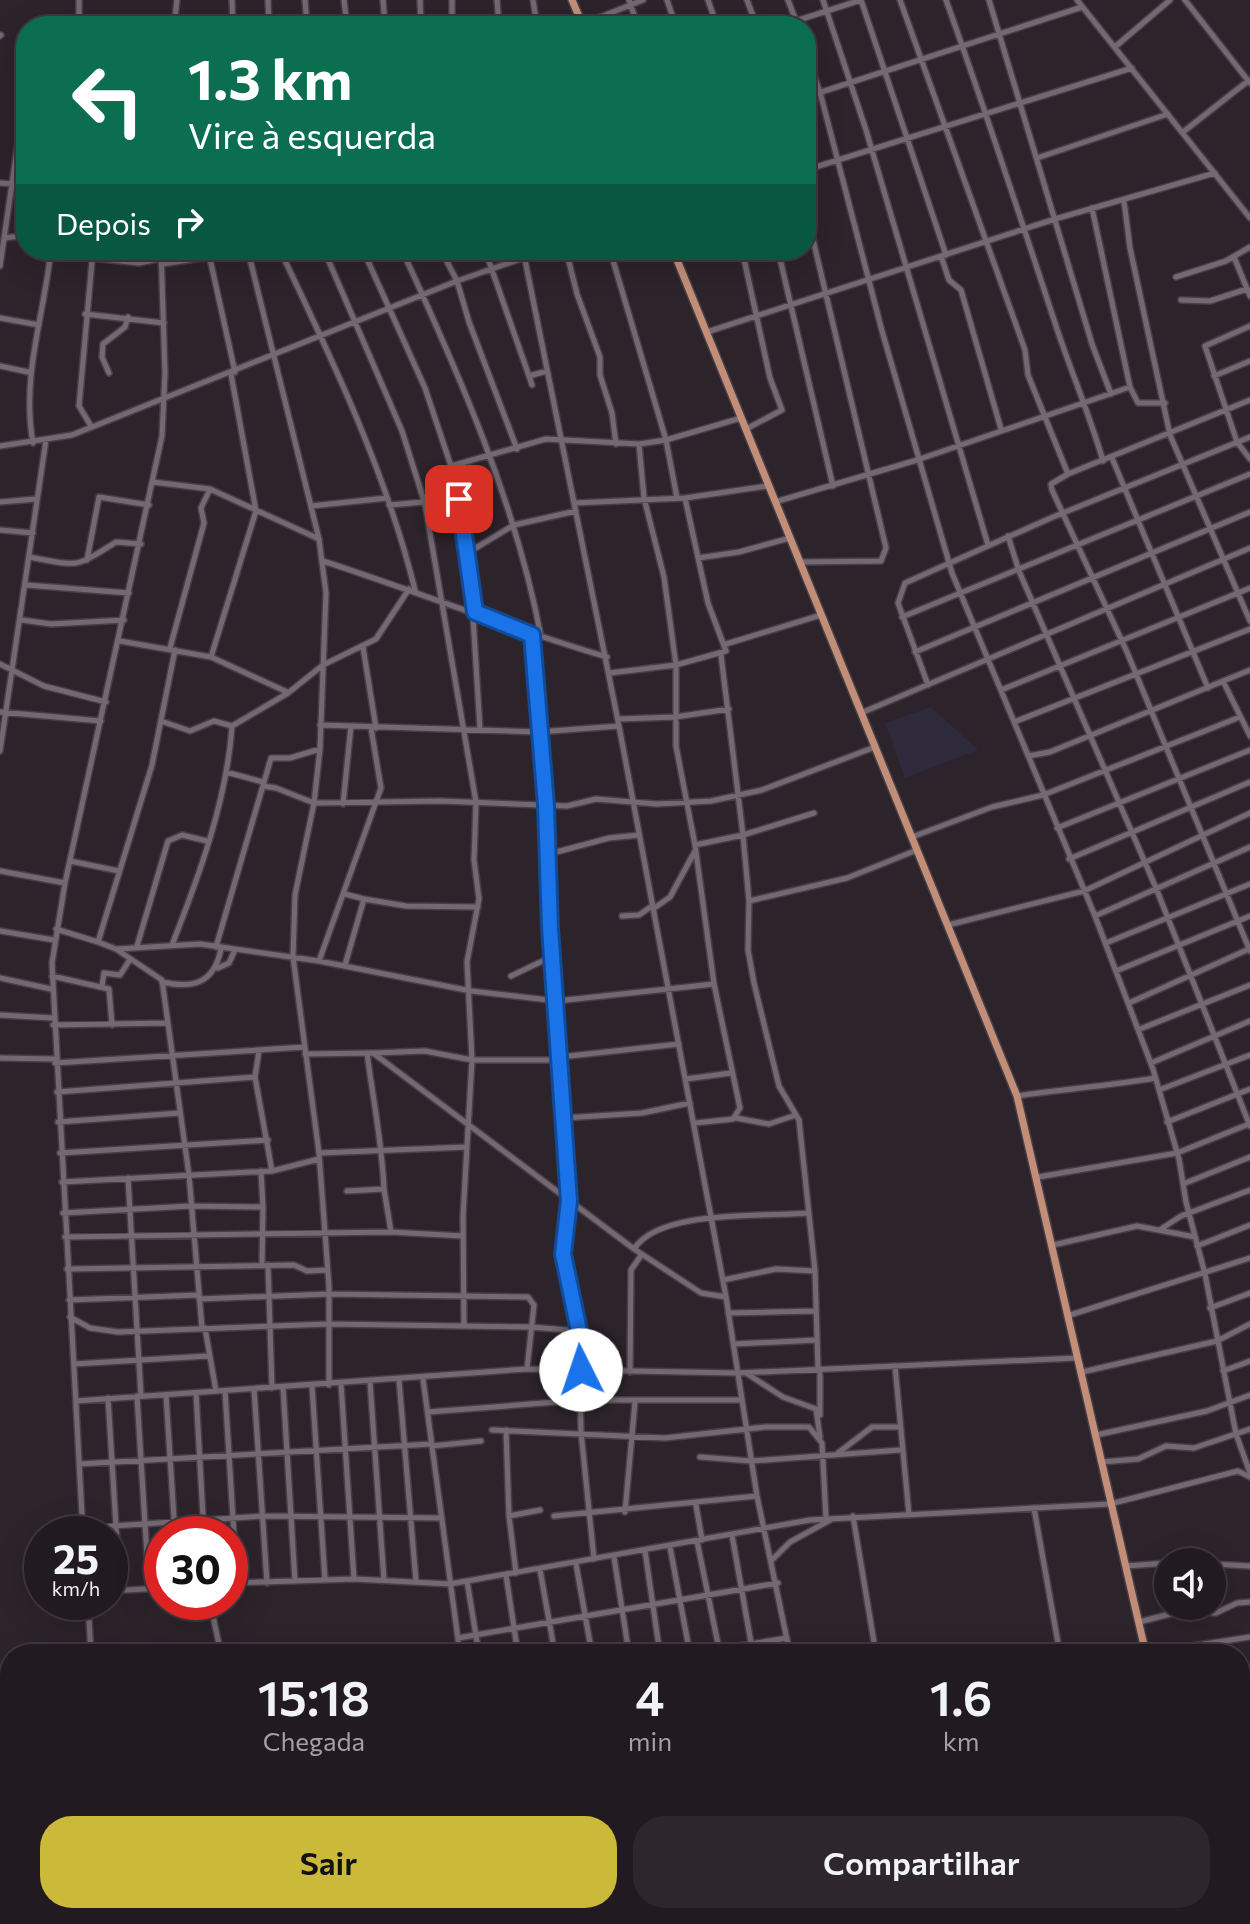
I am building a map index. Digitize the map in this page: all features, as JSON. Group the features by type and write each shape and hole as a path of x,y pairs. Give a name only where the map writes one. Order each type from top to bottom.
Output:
{"main road":[{"path":"677,260 1017,1096 1144,1644"}],"street":[{"path":"601,16 630,2 643,0"},
{"path":"823,0 872,149 988,545"},
{"path":"815,16 861,0 908,139 949,280 961,290 1001,429"},
{"path":"900,0 1025,350 1028,375 1068,474"},
{"path":"946,0 1058,332 1087,404 1103,461"},
{"path":"989,0 1111,394"},
{"path":"1077,0 1250,218"},
{"path":"1116,46 1170,0"},
{"path":"1183,132 1249,81 1185,0"},
{"path":"816,93 1082,7"},
{"path":"816,167 1132,68"},
{"path":"816,80 917,460 949,563 1106,943 1151,1063 1177,1153 1205,1274 1236,1434 1250,1475"},
{"path":"1037,158 1168,114"},
{"path":"0,266 16,160"},
{"path":"707,332 1055,219 1215,173"},
{"path":"0,183 14,181"},
{"path":"1124,201 1130,248 1170,435 1250,621"},
{"path":"1092,208 1130,387 1138,403 1165,403"},
{"path":"5,238 16,236"},
{"path":"1176,277 1234,257 1250,247"},
{"path":"799,562 881,561 886,548 816,255"},
{"path":"1181,300 1210,301 1248,292 1234,257"},
{"path":"33,443 28,420 28,372 49,260"},
{"path":"91,426 79,406 92,260"},
{"path":"108,260 132,263 186,260"},
{"path":"210,260 256,511 227,616 211,657"},
{"path":"253,260 323,561 320,749 314,803 295,895 293,957 319,1156 322,1234 329,1294 329,1385"},
{"path":"285,260 321,336 387,498 412,589"},
{"path":"328,260 402,431 425,504 476,802 478,907 467,962 471,991 472,1060 463,1236 464,1326"},
{"path":"368,260 425,388 459,499 469,552 475,612 480,729"},
{"path":"406,260 489,457 514,525 541,637"},
{"path":"446,260 457,281 469,322 517,449"},
{"path":"490,260 532,385"},
{"path":"0,455 1,446 72,435 516,260"},
{"path":"527,260 607,657 695,1123 757,1496 770,1544 788,1644"},
{"path":"568,260 577,294 600,357 600,375 612,413 616,444"},
{"path":"613,260 666,440 677,498"},
{"path":"744,260 770,378 782,410 745,429"},
{"path":"780,260 833,486"},
{"path":"82,1516 51,976 65,883 153,482 164,399 162,261"},
{"path":"85,314 164,323"},
{"path":"109,373 102,357 103,344 125,327 128,317"},
{"path":"0,318 39,325"},
{"path":"1250,326 1205,346 1237,442 1250,459"},
{"path":"1213,376 1250,361"},
{"path":"0,366 28,372"},
{"path":"529,376 547,371"},
{"path":"775,502 917,460 1130,387"},
{"path":"1129,1003 1250,950 1123,643 1090,578 1050,486 1068,474 1250,400"},
{"path":"451,466 546,439 639,444 666,440 741,418"},
{"path":"928,685 897,599 905,583 1062,513 1250,437"},
{"path":"0,751 15,671 46,440"},
{"path":"639,444 644,498 664,577 676,665 676,746 695,848 714,984 740,1108 736,1118"},
{"path":"1112,458 1208,688"},
{"path":"902,617 1250,474"},
{"path":"153,482 210,489 319,539"},
{"path":"575,503 685,498 768,486"},
{"path":"98,942 161,721 172,649 204,523 202,505 210,489"},
{"path":"86,561 99,497 149,505"},
{"path":"311,506 387,498"},
{"path":"685,498 708,603 724,650 749,901 748,950 771,1062 779,1086 796,1115 815,1271 820,1438 830,1518"},
{"path":"0,502 36,499"},
{"path":"389,505 459,499"},
{"path":"469,552 514,525 576,511"},
{"path":"915,652 1250,512"},
{"path":"0,530 33,533"},
{"path":"1008,536 1019,571 1169,917 1250,1124 1177,1153 1038,1177"},
{"path":"698,558 739,552 791,537"},
{"path":"29,557 76,565 116,542 141,544"},
{"path":"861,713 1250,548"},
{"path":"323,561 439,598 532,635 607,657"},
{"path":"26,585 130,593"},
{"path":"1001,690 1123,643 1250,588"},
{"path":"161,721 190,731 214,721 232,726 288,693 323,665 363,647 381,633 412,589"},
{"path":"610,673 676,665 821,615"},
{"path":"22,620 51,624 124,620"},
{"path":"1014,722 1250,629"},
{"path":"532,635 546,805 569,1201 563,1262 579,1331 583,1400 581,1432 594,1559"},
{"path":"120,641 211,657 288,693"},
{"path":"319,961 378,803 382,778 363,647"},
{"path":"0,664 44,686 106,702"},
{"path":"1027,756 1050,752 1250,670"},
{"path":"1223,681 1250,736"},
{"path":"320,725 538,732 729,709"},
{"path":"0,712 101,721"},
{"path":"912,837 992,807 1043,795 1240,717"},
{"path":"172,945 195,887 226,772 232,726"},
{"path":"343,804 351,726"},
{"path":"226,772 314,803 476,802 567,806 596,799 634,803 687,802 739,797 875,747"},
{"path":"217,969 218,948 272,757 290,758 320,749"},
{"path":"1057,828 1180,781 1250,750"},
{"path":"1069,859 1250,782"},
{"path":"622,916 639,915 669,898 695,848 814,813"},
{"path":"948,925 1084,891 1250,813"},
{"path":"137,946 168,841 182,835 207,841"},
{"path":"549,854 609,838 639,835"},
{"path":"1095,916 1250,847"},
{"path":"749,901 847,878 918,850"},
{"path":"70,861 119,871"},
{"path":"0,871 65,883"},
{"path":"1106,943 1250,884"},
{"path":"345,894 406,906 478,907"},
{"path":"345,965 364,899"},
{"path":"1116,971 1250,916"},
{"path":"56,929 116,949 129,961 156,974 162,982 189,1175 199,1297 216,1391"},
{"path":"0,931 54,940"},
{"path":"116,949 172,945 218,948 345,965 471,991 557,1001 714,984"},
{"path":"162,982 189,985 229,963 234,952"},
{"path":"511,976 553,956"},
{"path":"102,986 105,972 120,975 129,961"},
{"path":"51,976 102,986 111,993 112,1025"},
{"path":"0,978 51,989"},
{"path":"1140,1029 1204,1006 1250,985"},
{"path":"0,1015 112,1025 168,1023"},
{"path":"1151,1063 1250,1021"},
{"path":"0,1058 55,1061 305,1050 370,1053 425,1051 472,1060 560,1058 679,1044"},
{"path":"259,1051 255,1077 272,1171"},
{"path":"370,1053 634,1249 701,1293 726,1297"},
{"path":"370,1053 391,1232"},
{"path":"1159,1090 1250,1055"},
{"path":"686,1079 731,1073"},
{"path":"57,1092 255,1077"},
{"path":"1017,1096 1071,1087 1115,1086 1155,1078"},
{"path":"1167,1122 1250,1089"},
{"path":"564,1118 642,1113 691,1103"},
{"path":"58,1122 180,1113"},
{"path":"695,1123 736,1118 769,1124 796,1115"},
{"path":"60,1153 268,1140"},
{"path":"62,1182 272,1171 319,1156 467,1147"},
{"path":"1183,1184 1250,1157"},
{"path":"261,1171 265,1265 270,1297 272,1388"},
{"path":"128,1178 134,1238 146,1516"},
{"path":"347,1191 384,1189"},
{"path":"1161,1229 1189,1213 1250,1190"},
{"path":"63,1213 191,1206 263,1207"},
{"path":"634,1249 646,1233 663,1226 711,1219 808,1213"},
{"path":"1197,1246 1250,1225"},
{"path":"1053,1245 1137,1226 1195,1237"},
{"path":"65,1237 391,1232 463,1236"},
{"path":"630,1372 631,1270 642,1254"},
{"path":"1070,1315 1250,1258"},
{"path":"67,1269 296,1265 307,1271 327,1270"},
{"path":"723,1280 776,1269 815,1271"},
{"path":"1210,1308 1250,1293"},
{"path":"69,1300 329,1294 531,1298 534,1305 527,1369"},
{"path":"728,1313 816,1311"},
{"path":"70,1317 90,1328 137,1331 328,1324 531,1327 579,1331"},
{"path":"1082,1372 1217,1341 1250,1324"},
{"path":"734,1344 817,1340"},
{"path":"74,1364 208,1356"},
{"path":"76,1401 423,1379 527,1369 746,1373 1079,1357"},
{"path":"1223,1371 1250,1361"},
{"path":"895,1366 909,1515"},
{"path":"746,1373 783,1397 812,1407 820,1416"},
{"path":"423,1379 459,1644"},
{"path":"399,1380 416,1581"},
{"path":"370,1382 384,1580"},
{"path":"341,1384 354,1579"},
{"path":"312,1386 325,1580"},
{"path":"283,1387 295,1581"},
{"path":"254,1389 267,1583"},
{"path":"225,1391 232,1516"},
{"path":"196,1393 203,1516"},
{"path":"166,1395 174,1516"},
{"path":"1095,1436 1207,1411 1250,1395"},
{"path":"108,1398 115,1516"},
{"path":"428,1412 583,1400 740,1400"},
{"path":"625,1512 635,1402"},
{"path":"492,1430 683,1437 803,1426 820,1438"},
{"path":"837,1454 872,1427 899,1427"},
{"path":"1101,1462 1138,1459 1166,1446 1194,1448 1250,1429"},
{"path":"506,1430 509,1516 516,1573"},
{"path":"79,1464 481,1441"},
{"path":"700,1457 751,1461 900,1450"},
{"path":"248,1583 354,1579 450,1584 830,1518 1110,1504 1238,1471 1250,1475"},
{"path":"554,1516 625,1512 757,1496"},
{"path":"696,1505 719,1644"},
{"path":"1034,1508 1058,1644"},
{"path":"509,1516 540,1510"},
{"path":"853,1516 874,1644"},
{"path":"248,1517 442,1518"},
{"path":"773,1559 783,1548 830,1518"},
{"path":"732,1535 751,1644 787,1638"},
{"path":"770,1544 783,1548"},
{"path":"670,1547 688,1644"},
{"path":"645,1551 659,1644"},
{"path":"614,1557 627,1644"},
{"path":"576,1564 590,1644"},
{"path":"1126,1566 1154,1564"},
{"path":"1226,1565 1250,1566"},
{"path":"540,1570 553,1644"},
{"path":"506,1575 516,1644"},
{"path":"467,1581 478,1644"},
{"path":"458,1638 778,1583"},
{"path":"1139,1622 1182,1611 1216,1613 1237,1603 1250,1602"},
{"path":"89,1620 90,1644"},
{"path":"214,1620 219,1644"},
{"path":"1207,1644 1250,1637"}],"shaded area":[{"path":"931,707 978,750 905,778 885,723"}],"route":[{"path":"459,499 469,552 475,612 532,635 546,805 550,928 569,1201 563,1262 579,1331 581,1370"}]}
